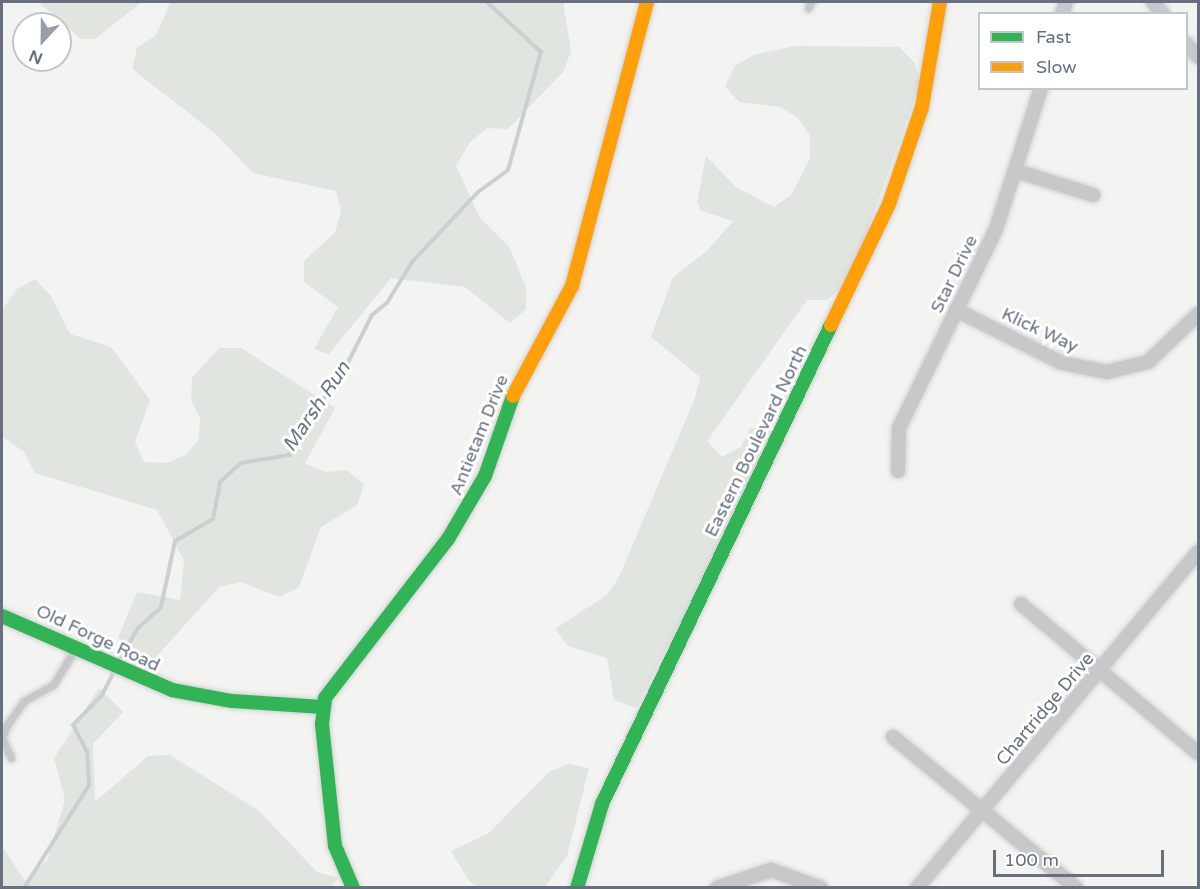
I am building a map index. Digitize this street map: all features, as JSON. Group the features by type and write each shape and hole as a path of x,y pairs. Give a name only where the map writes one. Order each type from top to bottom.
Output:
{"street":[{"name":"Antietam Drive","path":"347,885 334,846 323,707 332,685 474,499 515,391 572,286 647,2"},
{"name":"Eastern Boulevard North","path":"577,888 602,804 889,204 922,107 940,2"},
{"path":"1188,45 1198,57"},
{"name":"Star Drive","path":"898,471 899,428 956,310 1016,171 1040,90"},
{"path":"1016,171 1093,195"},
{"name":"Klick Way","path":"956,310 1062,363 1107,372 1148,362 1198,314"},
{"name":"Chartridge Drive","path":"917,888 1102,671 1198,552"},
{"path":"1021,604 1198,753"},
{"name":"Old Forge Road","path":"2,616 123,672 200,697 323,707"},
{"path":"893,737 1076,888"},
{"path":"717,888 771,870 821,888"}],"lane":[{"path":"11,758 2,738 7,725 24,701 53,686 75,649"}],"shaded area":[{"path":"38,2 142,2 95,39 81,39 72,31 72,12 50,12"},
{"path":"171,2 563,2 571,51 564,71 508,129 487,128 470,142 456,166 480,218 510,248 526,288 526,309 510,323 465,287 391,278 329,354 314,349 338,307 304,282 304,261 335,232 341,212 336,191 253,173 217,135 132,69 137,48 155,36"},
{"path":"796,46 899,47 915,63 920,84 849,281 827,300 807,300 707,441 722,457 741,447 750,428 772,429 761,464 636,708 614,700 607,658 568,646 555,629 608,594 619,577 695,398 700,377 651,337 673,277 707,251 733,221 701,211 697,202 706,156 736,187 774,207 791,195 810,158 810,136 798,118 781,107 739,102 725,86 735,66 753,55"},
{"path":"35,279 51,296 70,334 111,347 150,400 135,442 144,462 166,463 186,455 199,439 200,418 191,400 192,378 219,348 241,348 335,408 305,463 325,472 347,470 364,485 357,505 321,527 299,587 280,597 240,582 219,587 149,665 118,638 137,592 180,600 184,560 157,510 35,473 24,452 2,436 2,310 17,289"},
{"path":"99,688 123,712 93,744 95,802 148,756 170,755 259,811 317,872 338,878 331,887 2,887 2,846 25,881 47,860 65,800 54,758"},
{"path":"568,764 589,768 567,856 545,887 478,887 469,881 451,851 489,833 549,772"}],"waterway":[{"name":"Marsh Run","path":"119,660 138,628 161,607 175,541 213,519 220,482 241,463 289,455 311,412 337,384 372,315 387,303 412,262 478,192 508,170 541,52 487,2"},
{"name":"Marsh Run","path":"24,888 89,785 87,752 73,725 102,695 115,670"}],"traffic: fast":[{"path":"577,888 602,804 831,325"},
{"path":"353,888 335,846 322,724 325,698 448,539 485,476 513,396"},
{"path":"2,616 172,690 232,701 323,707"}],"traffic: slow":[{"path":"513,396 572,286 647,2"},
{"path":"831,325 889,204 922,107 940,2"}]}
